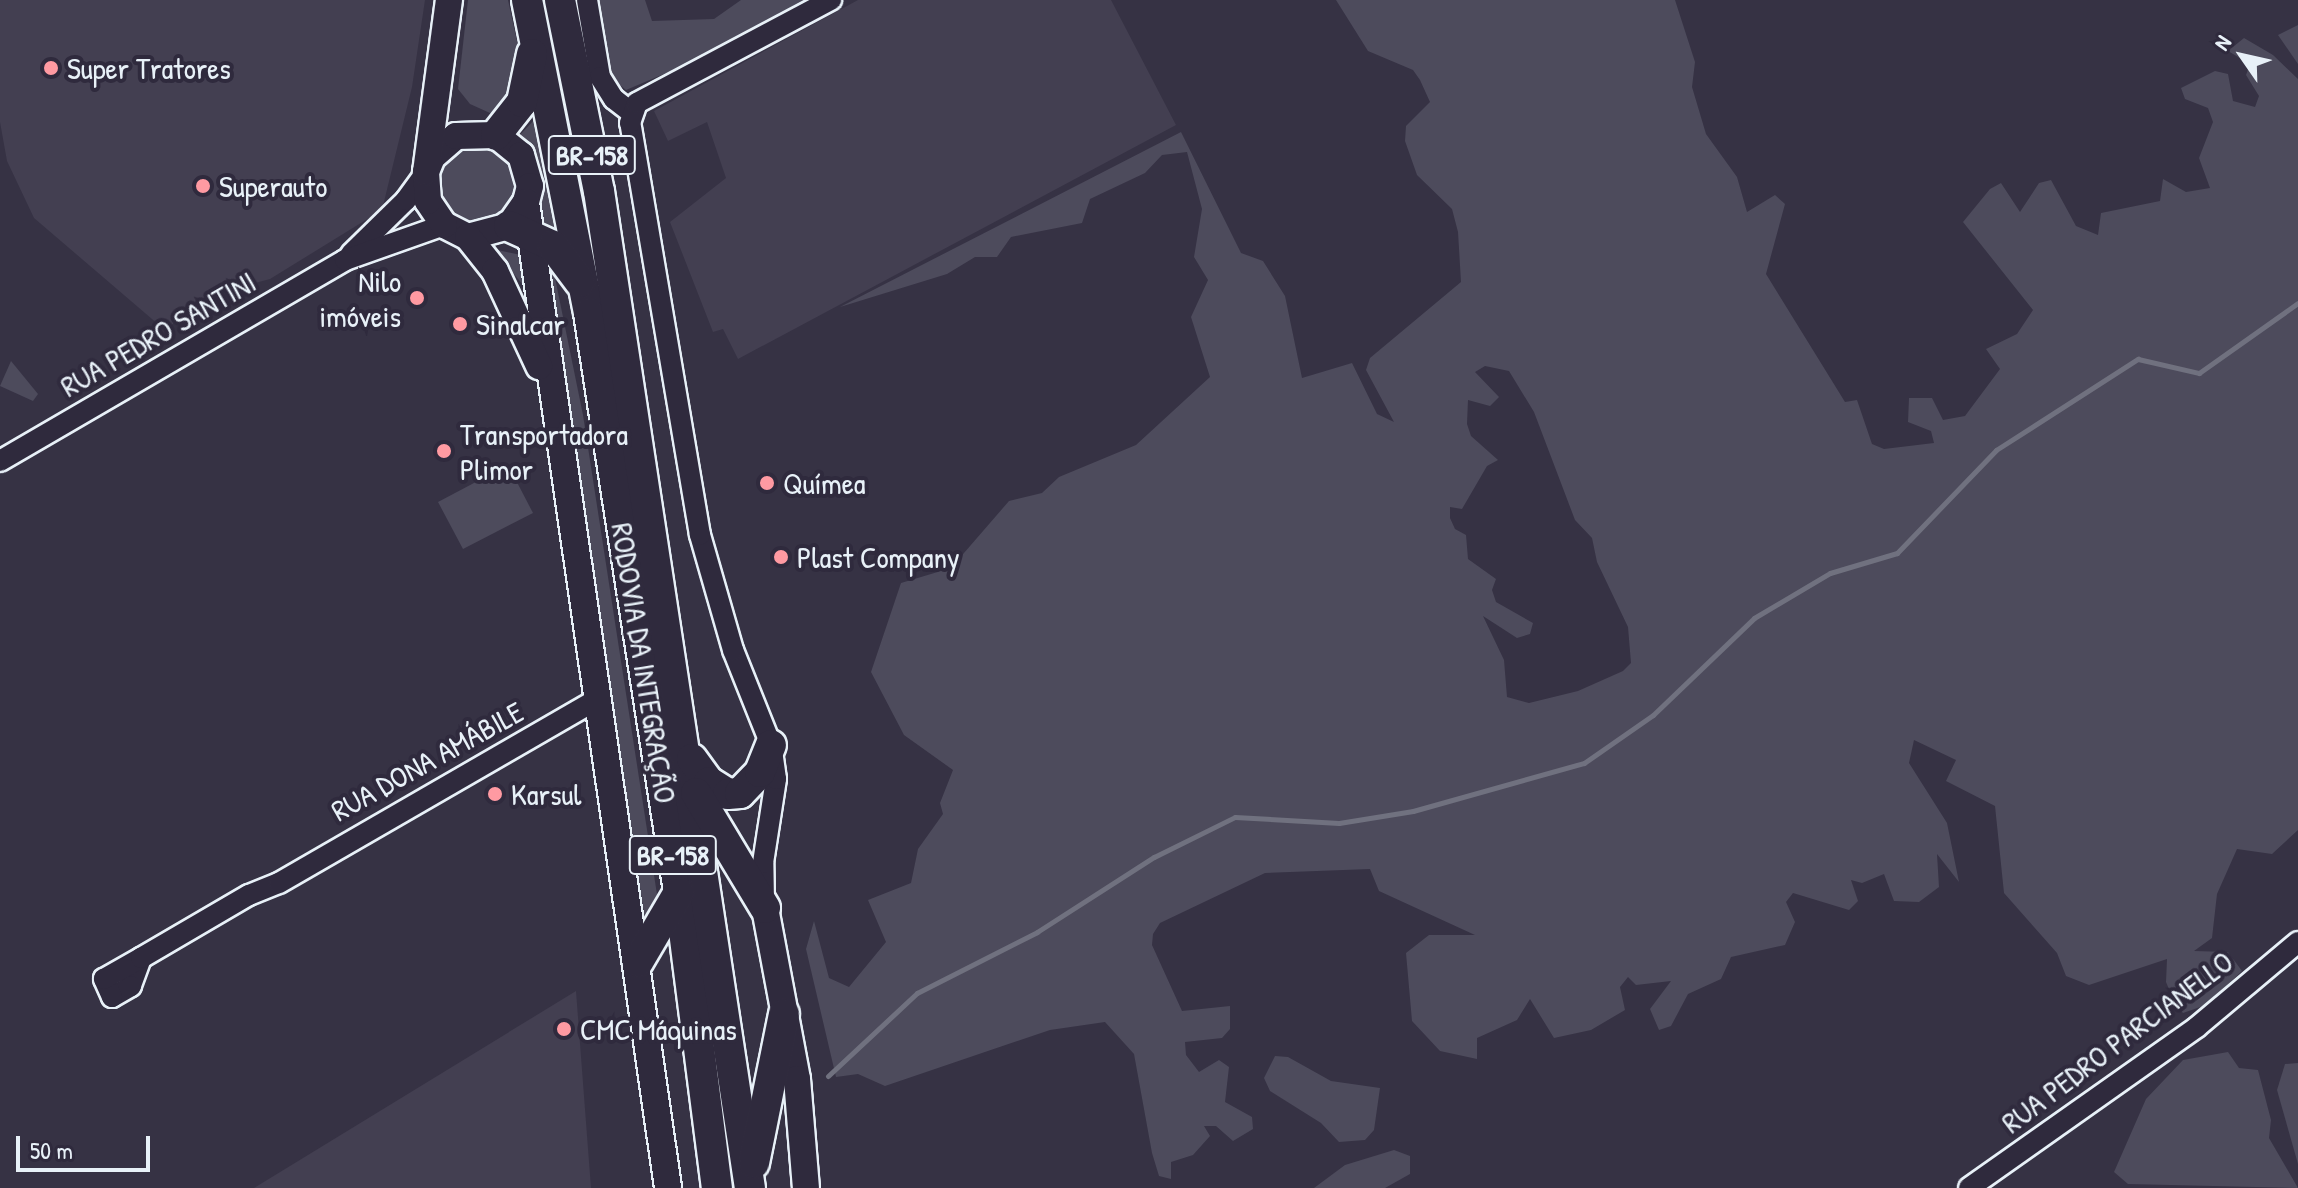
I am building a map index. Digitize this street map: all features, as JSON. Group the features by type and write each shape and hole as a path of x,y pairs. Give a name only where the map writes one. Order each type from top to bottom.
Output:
{"highway":[{"name":"RODOVIA DA INTEGRAÇÃO","path":"527,0 585,290 679,892 717,1188"},
{"name":"RODOVIA DA INTEGRAÇÃO","path":"560,0 599,191 750,1186"},
{"path":"484,133 525,94 534,32"},
{"path":"522,222 566,258 585,290"},
{"name":"BR-158","path":"684,748 709,782 728,794 749,788 771,745"},
{"name":"BR-158","path":"688,779 765,908"},
{"name":"BR-158","path":"638,962 679,892"},
{"name":"BR-158","path":"750,1186 784,1014"}],"main road":[{"path":"441,69 446,104 524,162 530,186 522,222 468,237 444,225 428,201 426,172 449,0"},
{"path":"426,172 443,145 484,133"},
{"name":"BR-158","path":"522,222 638,962 668,1188"},
{"name":"BR-158","path":"468,237 495,271 550,391"},
{"name":"BR-158","path":"765,908 797,1079 806,1188"}],"street":[{"path":"587,0 600,77 614,99 632,113 637,103 831,0"},
{"name":"BR-158","path":"632,113 700,535 733,650 771,745 776,779 763,863 765,908"},
{"name":"RUA PEDRO SANTINI","path":"345,260 406,200 426,172"},
{"name":"RUA PEDRO SANTINI","path":"0,461 345,260 444,225"},
{"name":"RUA DONA AMÁBILE","path":"141,958 249,895 255,886 286,875 598,699"},
{"name":"RUA PEDRO PARCIANELLO","path":"1969,1188 2197,1027 2298,942"}],"shaded area":[{"name":"Superauto","path":"0,0 425,0 412,87 382,210 270,279 216,293 186,310 166,331 34,218 7,161 0,122"},
{"path":"468,0 508,0 524,74 512,109 490,113 470,104 458,89"},
{"path":"595,0 645,0 652,21 714,19 741,0 814,0 723,49 626,90 609,76"},
{"path":"858,0 1111,0 1176,125 738,359 723,329 713,332 670,222 726,178 707,122 668,141 654,111"},
{"path":"1336,0 1675,0 1695,62 1692,87 1706,134 1737,177 1747,212 1775,195 1785,204 1766,274 1845,402 1857,400 1872,444 1884,449 1934,443 1931,431 1908,422 1909,398 1932,398 1943,420 1965,416 2000,369 1986,349 2017,334 2033,310 1963,222 1990,189 2001,183 2020,212 2039,183 2051,180 2076,226 2098,235 2101,213 2160,201 2163,179 2186,192 2210,188 2199,158 2213,122 2208,108 2185,99 2181,88 2215,71 2228,74 2233,101 2255,107 2259,96 2246,75 2250,64 2228,51 2244,38 2273,55 2298,79 2298,830 2272,854 2237,849 2217,894 2212,938 2194,951 2228,952 2242,971 2206,1005 2183,1013 2175,1004 2166,982 2167,959 2089,985 2066,976 2057,953 2004,893 1995,806 1946,781 1956,760 1914,740 1909,763 1947,823 1959,882 1937,854 1939,887 1919,902 1894,901 1884,874 1862,883 1851,880 1858,901 1849,910 1793,893 1786,902 1795,922 1785,945 1731,957 1721,979 1688,994 1671,1026 1659,1030 1650,1009 1671,981 1636,985 1628,977 1620,987 1625,1010 1591,1030 1554,1038 1530,999 1517,1020 1477,1038 1477,1059 1440,1051 1412,1021 1406,953 1429,935 1475,935 1379,891 1370,869 1265,873 1160,923 1153,934 1152,945 1182,1011 1230,1006 1230,1029 1222,1038 1185,1042 1186,1055 1199,1072 1219,1060 1229,1067 1225,1102 1252,1117 1253,1129 1233,1141 1216,1126 1204,1126 1210,1136 1193,1155 1171,1162 1171,1179 1159,1176 1152,1153 1134,1054 1105,1022 1050,1030 885,1086 858,1074 836,1077 806,949 814,921 829,978 849,987 886,942 868,900 911,883 918,849 943,814 940,803 953,770 904,735 871,672 901,583 951,568 1009,501 1042,493 1059,477 1136,445 1210,377 1191,317 1208,280 1194,257 1202,209 1187,152 1162,155 1145,173 1090,199 1082,223 1011,237 997,257 975,257 947,274 840,307 1181,132 1241,253 1263,261 1285,296 1302,378 1352,363 1377,414 1394,422 1366,370 1370,358 1461,282 1458,232 1452,209 1417,175 1405,141 1406,126 1430,102 1420,80 1413,70 1368,51","holes":["1485,366 1509,371 1534,412 1575,520 1592,538 1597,562 1628,627 1631,663 1623,671 1578,691 1529,703 1507,697 1504,660 1483,616 1517,638 1530,634 1533,623 1496,602 1492,590 1496,579 1468,559 1466,535 1455,529 1450,518 1450,507 1462,509 1487,466 1498,460 1471,436 1467,424 1468,400 1490,406 1499,397 1475,372"]},
{"path":"2298,25 2298,64 2278,35"},
{"path":"536,118 548,168 558,241 545,237 536,159 518,137"},
{"path":"484,146 497,152 508,163 514,184 512,199 497,216 484,222 468,222 455,216 440,199 438,176 444,163 461,148"},
{"path":"493,249 521,255 524,286"},
{"path":"545,264 553,268 583,415 658,901 646,927"},
{"path":"11,361 38,394 33,401 0,386"},
{"path":"508,465 533,513 463,549 438,502"},
{"path":"576,991 591,1188 254,1188"},
{"path":"2228,1052 2239,1068 2258,1070 2271,1120 2269,1138 2298,1188 2128,1184 2114,1172 2146,1099 2183,1060"},
{"path":"1275,1056 1288,1057 1331,1081 1380,1088 1374,1130 1365,1140 1339,1142 1321,1123 1270,1091 1264,1078"},
{"path":"2298,1063 2298,1164 2277,1090 2285,1064"},
{"path":"1394,1150 1410,1156 1410,1174 1385,1188 1314,1188 1345,1165"}],"waterway":[{"path":"828,1076 917,993 1037,932 1154,857 1235,817 1339,823 1413,811 1584,763 1653,715 1754,618 1830,573 1897,553 1996,450 2138,359 2199,373 2298,303"}],"place":[{"name":"Super Tratores","path":"51,68"},
{"name":"Superauto","path":"203,186"},
{"name":"Nilo imóveis","path":"417,298"},
{"name":"Sinalcar","path":"460,324"},
{"name":"Transportadora Plimor","path":"444,451"},
{"name":"Químea","path":"767,483"},
{"name":"Plast Company","path":"781,557"},
{"name":"Karsul","path":"495,794"},
{"name":"CMC Máquinas","path":"564,1029"}]}
